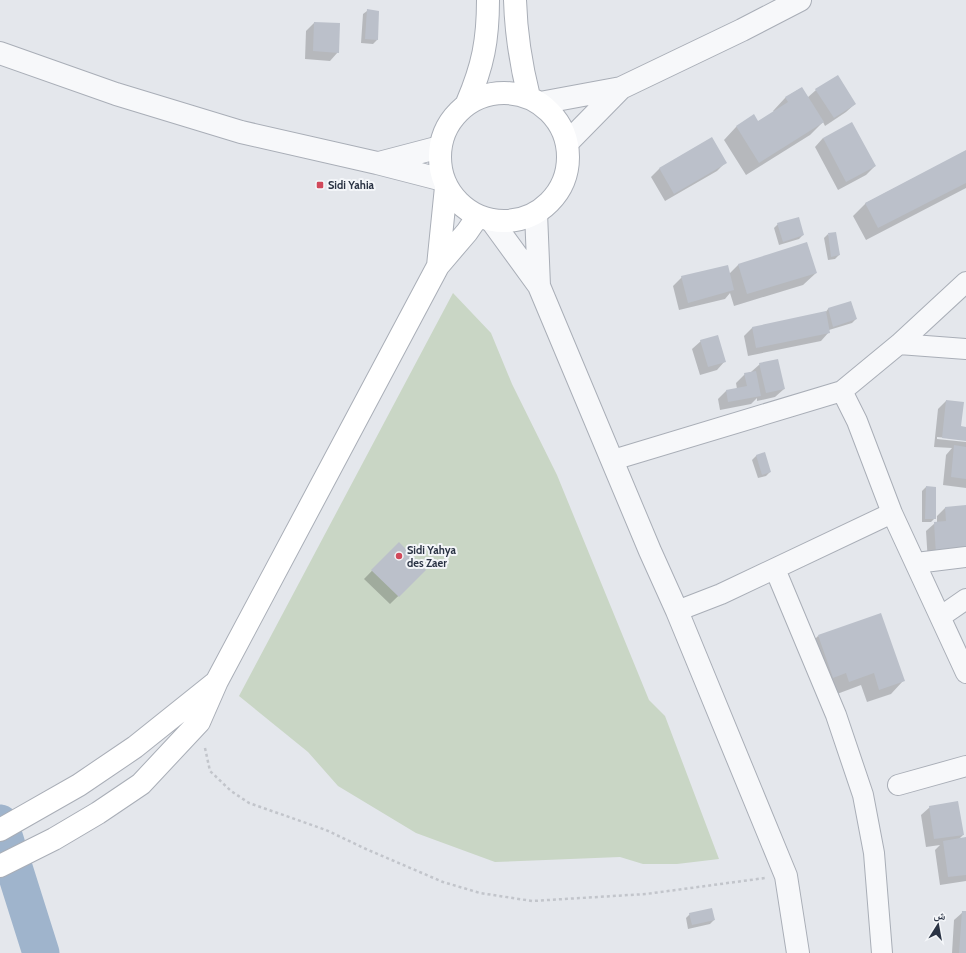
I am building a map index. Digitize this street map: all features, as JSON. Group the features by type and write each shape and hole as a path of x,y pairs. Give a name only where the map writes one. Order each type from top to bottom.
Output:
{"main road":[{"path":"467,103 482,63 488,19 488,0"},
{"path":"515,0 519,57 535,100"},
{"path":"508,92 535,100 558,120 567,143 569,163 563,183 552,200 536,213 522,219 507,222 484,218 465,209 454,199 445,183 439,164 440,147 445,130 454,115 467,103 487,94 508,92"},
{"path":"438,266 445,183"},
{"path":"0,866 54,839 98,813 140,784 198,722 218,681 438,266 467,232 484,218"},
{"path":"0,830 79,785 135,747 218,681"}],"street":[{"path":"535,100 621,88 742,30 800,0"},
{"path":"0,53 116,94 241,132 377,163 445,183"},
{"path":"567,143 621,88"},
{"path":"377,163 440,147"},
{"path":"536,213 539,286"},
{"path":"484,218 539,286 677,611 786,876 798,953"},
{"path":"613,460 842,391 899,344 966,282"},
{"path":"899,344 966,349"},
{"path":"842,391 858,421 892,513 966,674"},
{"path":"677,611 721,594 892,513"},
{"path":"916,563 966,557"},
{"path":"775,569 836,715 863,795 874,853 882,953"},
{"path":"940,617 966,599"},
{"path":"898,785 966,766"}],"path":[{"path":"198,722 210,771 231,791 249,803 326,830 443,882 480,892 532,901 646,894 786,876"}],"green space":[{"path":"453,293 491,333 512,384 557,475 649,700 665,716 719,859 677,864 643,864 620,857 495,862 416,833 338,786 308,752 239,696"}],"building":[{"path":"367,9 379,11 378,40 365,39"},
{"path":"314,22 340,23 339,53 313,51"},
{"path":"838,75 856,104 834,118 815,89"},
{"path":"802,87 824,122 759,163 736,126 754,114 758,121 788,102 785,97"},
{"path":"852,122 876,166 846,182 823,138"},
{"path":"712,137 727,163 674,194 659,168"},
{"path":"966,150 966,183 878,228 865,203"},
{"path":"799,217 804,235 783,242 777,223"},
{"path":"836,232 840,255 831,257 828,233"},
{"path":"807,242 817,273 747,294 738,264"},
{"path":"728,265 734,290 688,303 681,276"},
{"path":"851,301 857,319 833,327 828,308"},
{"path":"826,311 830,333 756,348 752,327"},
{"path":"718,335 726,362 708,367 700,340"},
{"path":"778,359 785,389 766,393 759,363"},
{"path":"756,371 761,396 728,402 726,390 747,386 744,373"},
{"path":"946,400 964,402 961,426 966,427 966,441 942,438"},
{"path":"954,445 966,447 966,479 951,477"},
{"path":"765,452 771,472 762,475 756,455"},
{"path":"926,486 936,487 936,519 925,519"},
{"path":"966,505 966,553 936,555 934,522 946,521 945,507"},
{"name":"Sidi Yahya des Zaer","path":"399,542 426,570 399,597 371,570"},
{"path":"881,613 905,681 879,690 874,673 849,682 846,673 833,678 818,635"},
{"path":"958,801 964,835 934,839 929,806"},
{"path":"966,837 966,875 948,877 943,841"},
{"path":"712,908 715,920 692,925 689,913"},
{"path":"962,911 966,911 966,953 959,953"}],"waterway":[{"path":"0,823 41,953"}],"place":[{"name":"Sidi Yahia","path":"320,185"},
{"name":"Sidi Yahya des Zaer","path":"399,556"}]}
